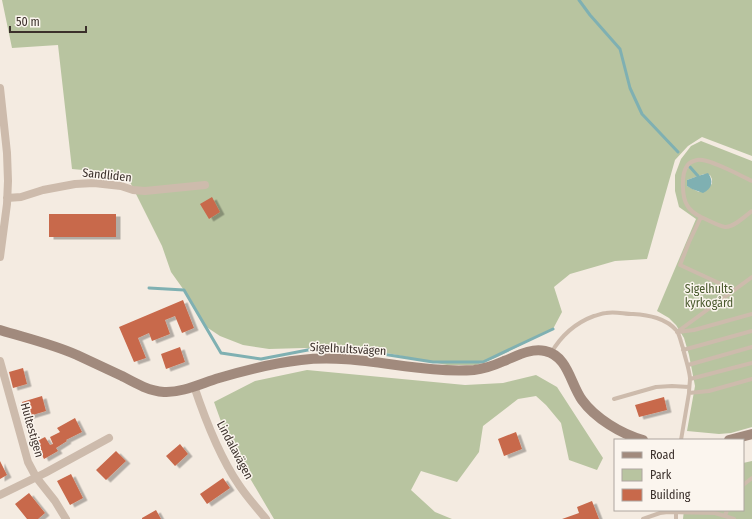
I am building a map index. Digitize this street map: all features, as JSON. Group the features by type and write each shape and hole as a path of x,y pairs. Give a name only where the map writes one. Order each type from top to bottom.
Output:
{"street":[{"path":"0,88 7,153 8,181 0,257"},
{"name":"Sandliden","path":"5,202 44,190 75,184 101,184 145,191 205,185"},
{"name":"Sigelhultsvägen","path":"0,330 56,347 143,387 155,391 171,392 243,370 302,360 324,358 435,370 476,370 489,367 520,354 532,351 540,350 551,353"},
{"path":"551,353 563,363 574,386 588,408 616,429 640,439"},
{"name":"Hultestigen","path":"0,361 28,462 36,477 55,501 66,519"},
{"name":"Lindalavägen","path":"194,386 212,433 226,462 238,484 266,519"},
{"path":"733,439 752,434"},
{"path":"0,495 109,438"}],"lane":[{"path":"752,181 707,161 699,159 690,162 687,166 684,173 683,184 686,204 695,215 720,226 726,227 732,225 752,211"},
{"path":"701,218 680,265 734,290"},
{"path":"678,332 752,277"},
{"path":"551,353 564,335 577,324 605,313 618,312 643,314 658,318 670,325 678,332 688,365 690,379 682,439"},
{"path":"678,332 694,330 752,314"},
{"path":"683,350 752,331"},
{"path":"688,365 752,347"},
{"path":"690,379 752,363"},
{"path":"689,393 709,391 752,379"},
{"path":"614,399 656,386 689,387"},
{"path":"744,484 752,478"},
{"path":"676,511 676,519"},
{"path":"643,519 660,513 676,511 715,513 734,519"},
{"path":"725,516 727,511"}],"green space":[{"path":"2,0 752,0 752,156 702,137 688,146 675,160 647,259 615,261 570,274 554,287 562,312 553,329 495,358 476,365 447,365 382,352 304,348 269,349 243,345 220,336 205,326 191,300 171,272 162,246 126,174 72,169 58,45 12,48"},
{"name":"Sigelhults kyrkogård","path":"701,141 752,161 752,427 731,433 719,434 687,431 695,386 689,355 684,338 676,325 669,318 657,311 696,219 679,207 675,191 675,175 681,159 691,146","holes":["704,174 710,175 712,184 699,192 687,186 687,180"]},
{"path":"307,370 465,385 503,383 536,375 557,387 603,458 597,470 569,460 561,423 546,405 536,396 518,399 483,426 479,452 457,482 421,471 411,490 435,512 452,519 274,519 228,441 214,402 255,381"},
{"path":"752,461 752,519 683,519 684,511 744,511 744,463"}],"water":[{"path":"708,173 711,179 711,184 710,187 703,193 687,186 687,180"}],"building":[{"path":"212,197 220,212 209,219 200,204"},
{"path":"49,214 116,214 116,237 49,237"},
{"path":"183,300 194,328 182,333 175,316 165,320 170,334 152,341 149,333 138,338 146,358 134,362 119,327"},
{"path":"180,347 185,362 166,369 161,354"},
{"path":"23,368 27,384 13,388 9,372"},
{"path":"42,396 46,411 26,417 22,402"},
{"path":"664,397 667,410 639,417 635,405"},
{"path":"75,418 82,432 66,440 67,441 56,448 58,451 44,459 37,441 45,437 50,445 53,444 50,437 60,432 57,428"},
{"path":"516,432 522,449 504,456 498,439"},
{"path":"180,444 188,454 175,466 166,456"},
{"path":"116,451 126,461 106,480 96,470"},
{"path":"0,461 7,475 0,479"},
{"path":"71,474 83,498 70,505 57,481"},
{"path":"223,478 230,488 207,504 200,494"},
{"path":"29,493 45,513 38,519 27,519 15,504"},
{"path":"592,501 599,519 562,519 579,513 577,507"},
{"path":"156,510 161,519 142,519 142,518"}],"waterway":[{"path":"579,0 620,49 630,88 642,114 678,152"},
{"path":"690,167 698,176"},
{"path":"149,288 184,290 221,353 261,359 313,349 370,352 433,362 483,362 553,329"}]}
